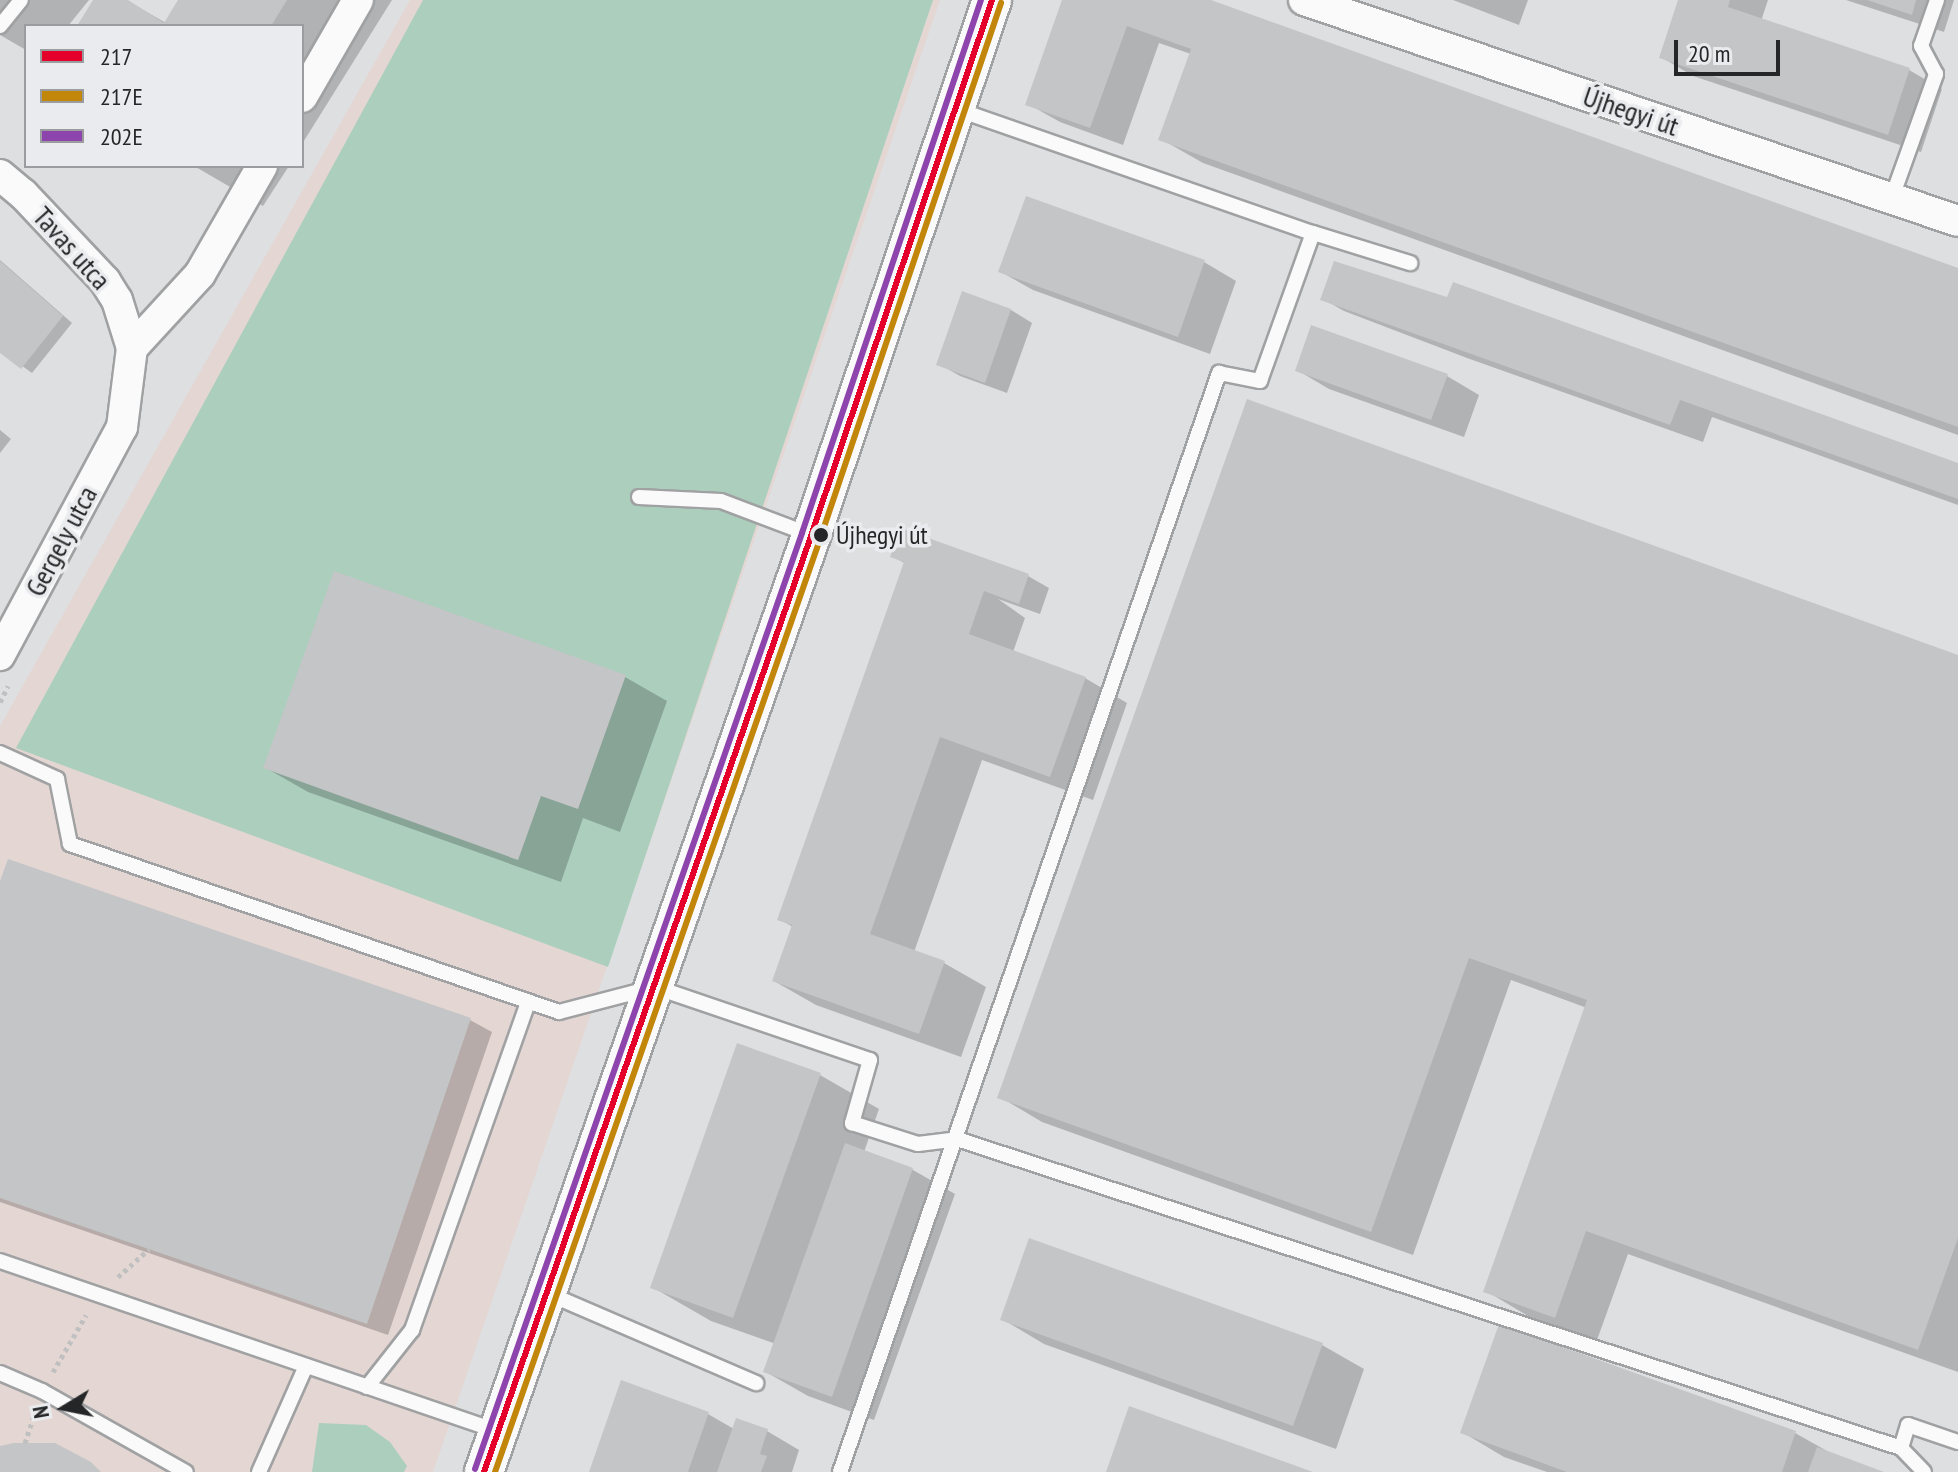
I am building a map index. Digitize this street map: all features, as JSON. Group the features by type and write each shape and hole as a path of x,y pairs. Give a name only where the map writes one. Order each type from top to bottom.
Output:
{"street":[{"path":"304,94 358,0"},
{"path":"484,1472 811,536 992,0"},
{"name":"Újhegyi út","path":"1304,0 1958,221"},
{"path":"132,348 200,274 261,168"},
{"name":"Tavas utca","path":"0,175 23,194 105,281 117,300 132,348 122,427"},
{"name":"Gergely utca","path":"0,655 122,427"}],"lane":[{"path":"0,26 21,0"},
{"path":"1891,200 1936,74 1921,46 1937,0"},
{"path":"955,109 1313,233 1410,263"},
{"path":"840,1472 1219,373 1260,381 1313,233"},
{"path":"639,497 721,501 811,536"},
{"path":"0,753 57,779 70,844 559,1012 655,987 870,1060 852,1123 918,1144 957,1139 1901,1448 1924,1472"},
{"path":"367,1387 412,1330 528,1002"},
{"path":"0,1261 497,1431"},
{"path":"545,1292 638,1335 756,1383"},
{"path":"259,1472 306,1366"},
{"path":"0,1373 42,1391 186,1472"},
{"path":"1901,1448 1908,1425 1958,1442"}],"path":[{"path":"25,1443 42,1391 98,1295 149,1249"}],"shaded area":[{"path":"410,0 940,0 433,1472 0,1472 0,726"}],"green space":[{"path":"423,0 933,0 608,967 16,748"},
{"path":"319,1423 366,1425 390,1442 407,1466 404,1472 312,1472"}],"building":[{"path":"93,0 128,0 164,23 178,0 287,0 272,24 78,24"},
{"path":"1062,0 1211,0 1958,268 1958,427 1158,140 1191,49 1127,26 1090,128 1025,105"},
{"path":"1678,0 1730,0 1728,7 1910,68 1888,135 1659,58"},
{"path":"1867,0 1916,0 1912,15"},
{"path":"1026,196 1205,260 1178,337 998,272"},
{"path":"0,261 63,316 21,369 0,353"},
{"path":"1334,261 1447,297 1453,282 1958,463 1958,499 1680,400 1670,425 1320,300"},
{"path":"962,291 1011,309 985,383 936,365"},
{"path":"1311,325 1448,374 1431,420 1295,371"},
{"path":"1247,399 1958,655 1958,1238 1918,1350 1586,1231 1555,1318 1483,1292 1587,1000 1469,958 1371,1232 997,1098"},
{"path":"900,528 1029,574 1019,604 984,591 969,634 1086,677 1050,777 940,737 870,934 945,961 919,1034 772,981 792,925 777,920 904,562 890,557"},
{"path":"334,571 626,675 578,809 541,796 518,860 263,768"},
{"path":"8,859 471,1018 367,1324 0,1198 0,881"},
{"path":"737,1043 821,1073 733,1318 650,1288"},
{"path":"845,1143 913,1168 832,1397 763,1372"},
{"path":"1029,1238 1323,1343 1293,1426 1000,1320"},
{"path":"1499,1324 1796,1431 1782,1472 1567,1472 1460,1433"},
{"path":"621,1380 709,1412 688,1472 589,1472"},
{"path":"1129,1406 1313,1472 1106,1472"},
{"path":"736,1418 768,1429 760,1454 767,1456 761,1472 717,1472"},
{"path":"55,1443 91,1462 101,1472 0,1472 0,1446"},
{"path":"1817,1447 1884,1472 1808,1472"}],"transit line":[{"name":"202E","path":"475,1469 802,533 981,0"},
{"name":"217","path":"484,1472 811,536 992,0"},
{"name":"217E","path":"495,1472 820,539 1001,3"}],"place":[{"name":"Újhegyi út","path":"821,535"}]}
